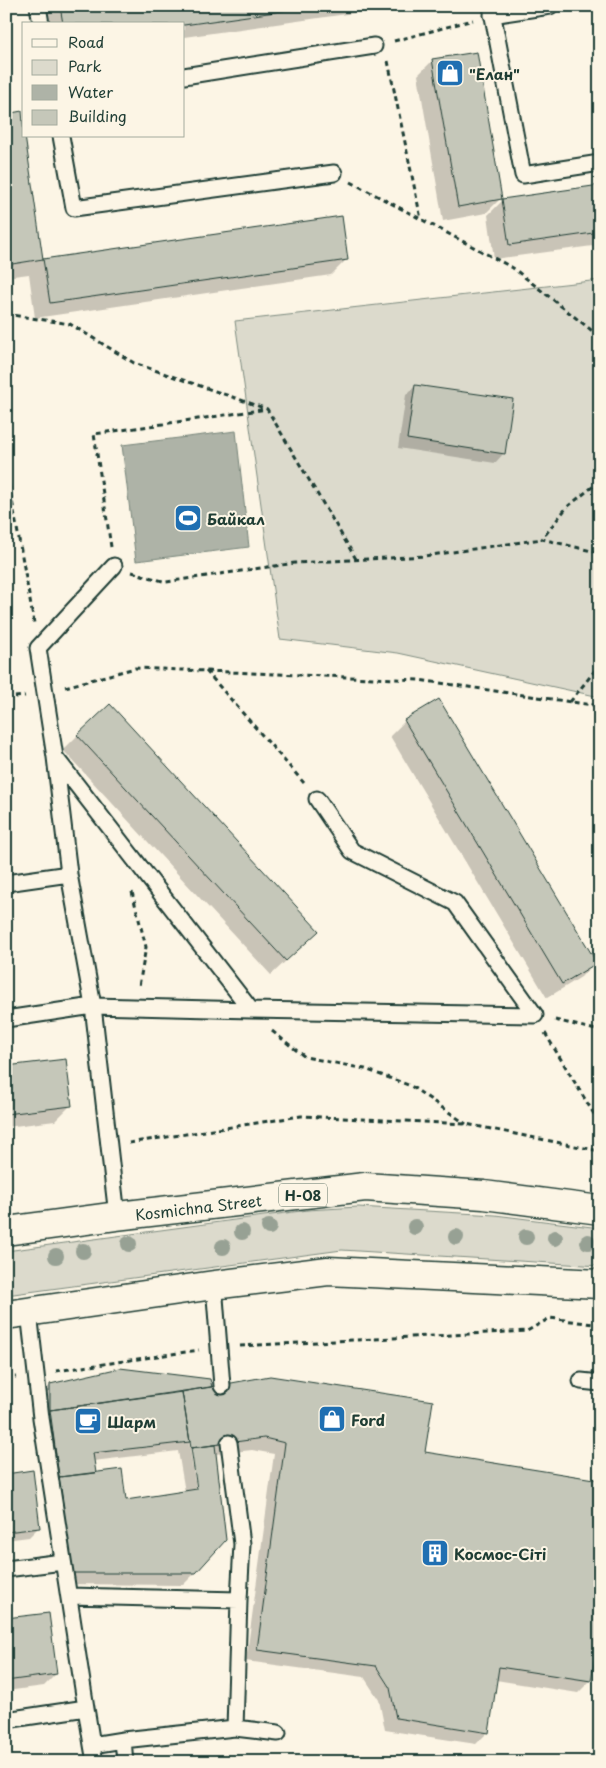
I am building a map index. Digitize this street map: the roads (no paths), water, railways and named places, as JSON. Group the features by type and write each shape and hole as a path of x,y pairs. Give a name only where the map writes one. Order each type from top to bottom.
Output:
{"main road":[{"name":"Kosmichna Street","path":"6,1231 117,1216 365,1188 484,1195 600,1210"},
{"path":"18,1313 328,1271 600,1284"}],"lane":[{"path":"38,6 41,22"},
{"path":"550,6 492,11 522,175 600,163"},
{"path":"185,76 379,44"},
{"path":"61,138 74,208 334,173"},
{"path":"114,566 38,648 55,757 69,874 93,1006 117,1216"},
{"path":"55,757 249,1010"},
{"path":"6,1019 93,1006 535,1015 454,903 352,851 317,799"},
{"path":"6,883 69,874"},
{"path":"214,1285 222,1386"},
{"path":"18,1313 36,1374 63,1562 95,1762"},
{"path":"581,1381 600,1383"},
{"path":"228,1443 242,1544 238,1600 235,1728"},
{"path":"6,1569 63,1562"},
{"path":"69,1596 238,1600"},
{"path":"6,1720 86,1708"},
{"path":"92,1745 235,1728 278,1733"},
{"path":"123,1740 126,1762"}],"water":[{"name":"Байкал","path":"236,431 249,547 136,561 122,445"}],"place":[{"name":"\"Елан\"","path":"450,73"},
{"name":"Байкал","path":"188,518"},
{"name":"Ford","path":"332,1419"},
{"name":"Шарм","path":"88,1421"},
{"name":"Космос-Сіті","path":"435,1553"}]}
